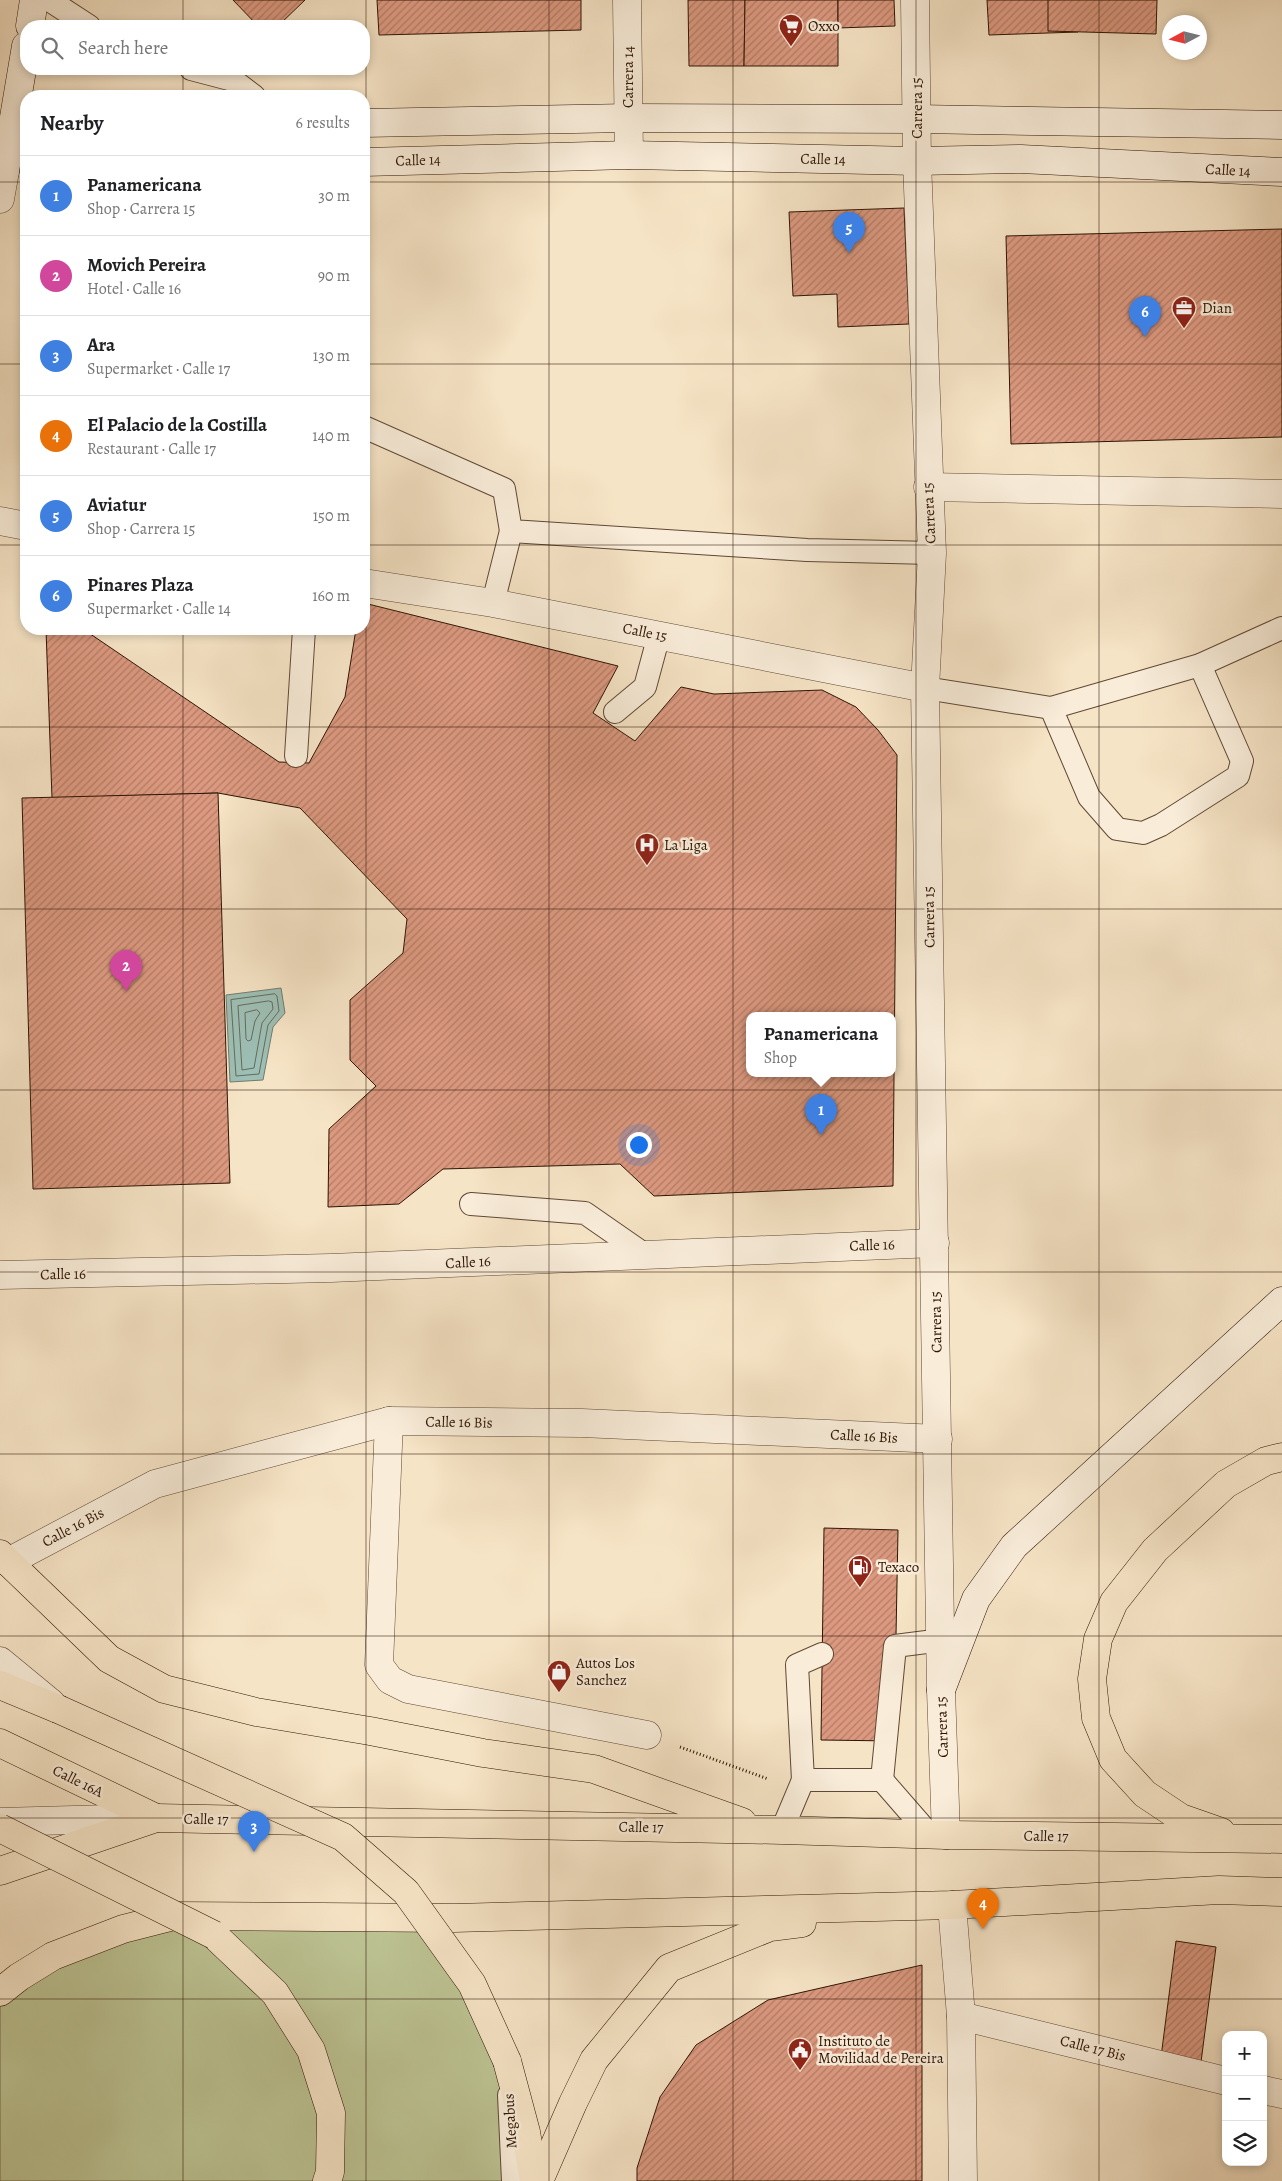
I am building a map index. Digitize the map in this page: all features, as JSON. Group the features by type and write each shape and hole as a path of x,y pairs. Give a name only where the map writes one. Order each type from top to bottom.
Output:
{"main road":[{"path":"1238,1839 1181,1818 1145,1794 1119,1766 1113,1759 1096,1718 1092,1679 1098,1639 1114,1602 1155,1550 1226,1484 1266,1461 1282,1457"},
{"path":"4,1558 109,1659 164,1689 256,1712 370,1731 483,1753 594,1769 773,1830"},
{"path":"0,1685 58,1709 343,1837 406,1892 472,1984 507,2061 526,2132 534,2181"},
{"name":"Calle 16A","path":"0,1743 156,1818"},
{"path":"0,1871 156,1818"},
{"name":"Calle 17","path":"156,1818 1282,1839"},
{"path":"0,1828 214,1935 275,1993 311,2050 331,2113 330,2172 327,2181"},
{"path":"1219,1890 1282,1908"},
{"path":"0,1992 19,1977 53,1956 123,1929 174,1916 454,1918 952,1905 1219,1890 1282,1892"},
{"path":"539,2181 594,2060 669,1968 770,1927 952,1905"}],"street":[{"path":"31,20 34,0"},
{"name":"Carrera 14","path":"628,0 629,155"},
{"name":"Carrera 15","path":"915,0 917,161 932,553 925,688 942,1640 937,1834"},
{"path":"0,199 10,171 13,129 21,75"},
{"path":"1082,122 1282,109"},
{"path":"370,123 628,118 917,119 1282,125"},
{"name":"Calle 14","path":"370,162 629,155 917,161 1021,159 1282,172"},
{"path":"928,487 1282,494"},
{"path":"0,522 20,525"},
{"name":"Calle 15","path":"370,584 493,603 659,634 925,688"},
{"name":"Calle 16","path":"0,1275 331,1268 935,1243"},
{"path":"941,1690 976,1599 1014,1546 1282,1301"},
{"path":"389,1422 380,1665 390,1680 408,1689 647,1735"},
{"name":"Calle 16 Bis","path":"4,1558 155,1484 389,1422 582,1424 938,1439"},
{"path":"0,1661 58,1709"},
{"name":"Calle 17","path":"0,1822 156,1818"},
{"path":"952,1905 961,2016 964,2181"},
{"name":"Calle 17 Bis","path":"961,2016 1222,2080"},
{"path":"1267,2091 1282,2094"}],"lane":[{"path":"49,0 80,20"},
{"path":"214,75 233,80 246,90"},
{"path":"370,429 504,488 511,531 493,603"},
{"path":"511,531 807,550 932,553"},
{"path":"925,688 1051,708 1200,665 1282,628"},
{"path":"615,712 645,687 659,634"},
{"path":"296,756 304,635"},
{"path":"1051,708 1089,797 1116,829 1143,833 1161,825 1238,776 1241,771 1242,761 1200,665"},
{"path":"471,1204 586,1213 644,1254"},
{"path":"882,1780 895,1646 942,1640"},
{"path":"773,1830 801,1785 797,1665 822,1654"},
{"path":"801,1785 882,1780 937,1834"},
{"name":"Megabus","path":"507,2061 513,2181"}],"path":[{"path":"647,1735 801,1785"}],"green space":[{"path":"425,1919 507,2061 513,2181 0,2181 0,1992 123,1931"}],"water":[{"path":"281,988 285,1013 273,1027 263,1080 230,1082 226,995"}],"building":[{"path":"233,0 305,0 284,20 252,20"},
{"path":"377,0 581,0 581,30 379,35"},
{"path":"688,0 745,0 744,66 689,66"},
{"name":"Oxxo","path":"745,0 838,0 838,66 744,66"},
{"path":"838,0 894,0 895,26 838,28"},
{"path":"987,0 1077,0 1078,32 989,35"},
{"path":"1048,0 1157,0 1156,34 1048,31"},
{"path":"904,208 909,324 838,327 837,294 793,296 789,212"},
{"path":"1282,229 1282,437 1011,444 1006,236"},
{"path":"370,604 618,666 593,713 635,741 681,687 714,694 822,690 856,707 878,730 897,755 895,1012 746,1012 746,1077 894,1077 893,1186 654,1196 620,1164 443,1169 399,1204 328,1207 329,1129 376,1086 350,1060 350,1000 403,953 407,919 300,808 218,793 52,798 46,635 92,635 279,762 309,763 345,697 355,635 370,635"},
{"path":"218,793 230,1183 33,1189 22,798"},
{"name":"Texaco","path":"824,1528 898,1530 894,1741 821,1740"},
{"path":"1176,1941 1216,1947 1201,2062 1161,2057"},
{"name":"Instituto de Movilidad de Pereira","path":"922,1965 922,2181 637,2181 637,2168 660,2097 696,2045 768,2000"}],"place":[{"name":"Oxxo","path":"791,47"},
{"name":"Aviatur","path":"849,253"},
{"name":"Dian","path":"1184,329"},
{"name":"Pinares Plaza","path":"1145,337"},
{"name":"La Liga","path":"647,866"},
{"name":"Movich Pereira","path":"126,991"},
{"name":"Panamericana","path":"821,1135"},
{"name":"Texaco","path":"860,1588"},
{"name":"Autos Los Sanchez","path":"559,1693"},
{"name":"Ara","path":"254,1852"},
{"name":"El Palacio de la Costilla","path":"983,1929"},
{"name":"Instituto de Movilidad de Pereira","path":"800,2071"}]}
